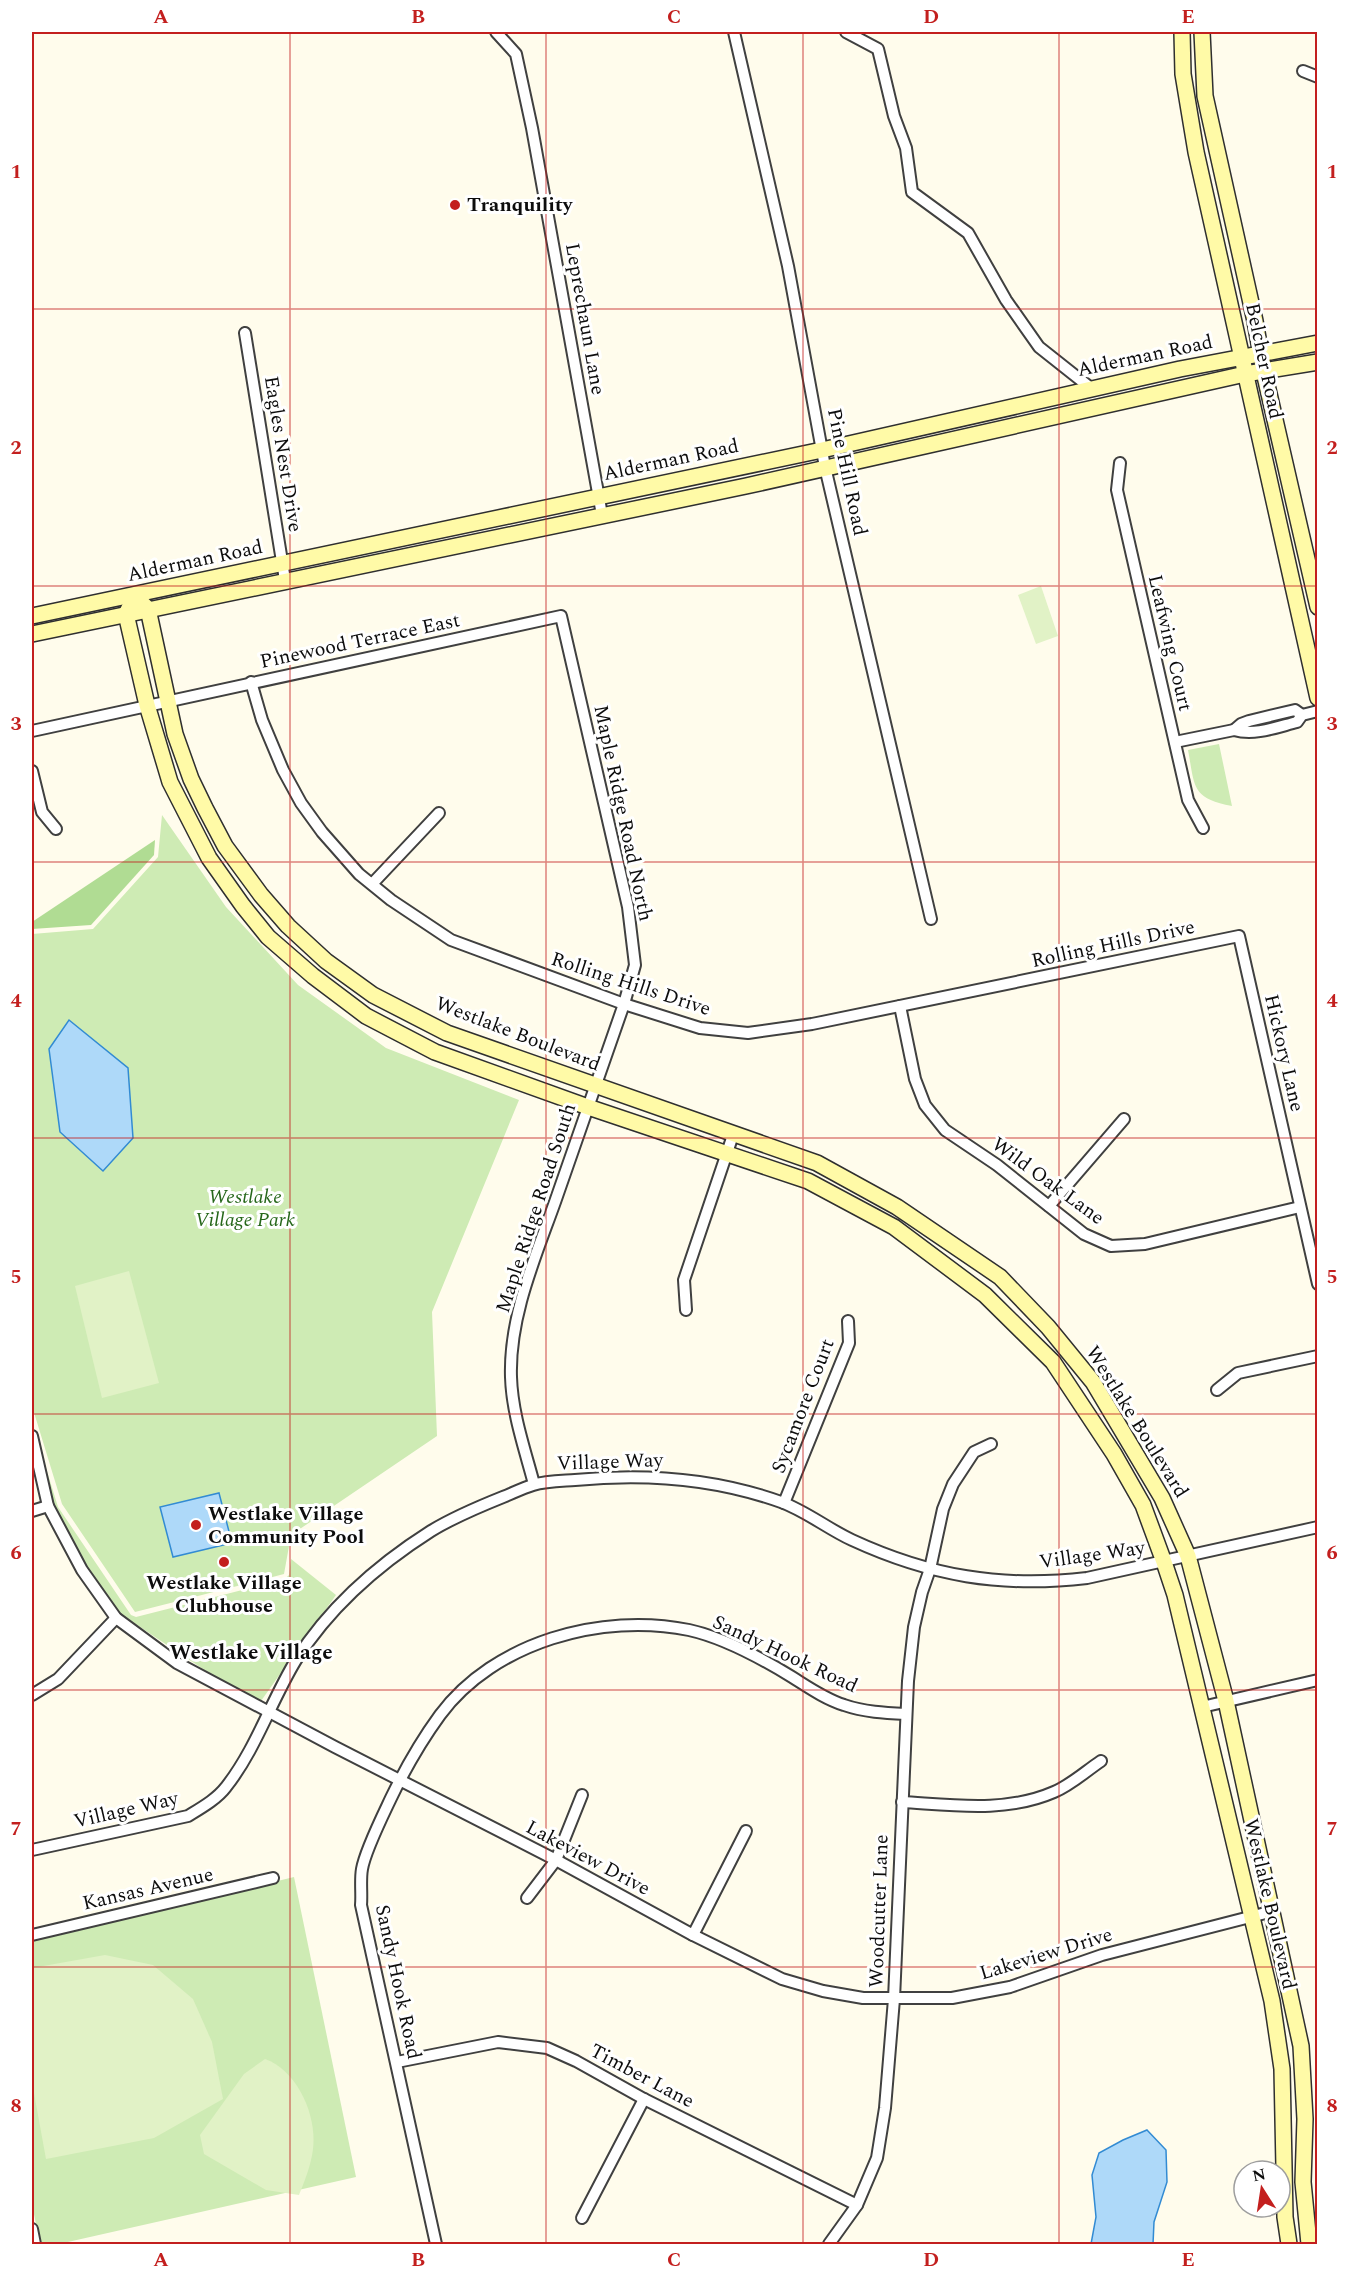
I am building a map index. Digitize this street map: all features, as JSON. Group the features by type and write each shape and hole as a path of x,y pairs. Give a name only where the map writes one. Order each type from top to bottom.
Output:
{"street":[{"name":"Leprechaun Lane","path":"496,32 516,54 519,65 602,515"},
{"name":"Pine Hill Road","path":"734,32 788,266 825,467 932,919"},
{"path":"846,32 878,49 894,116 906,148 912,192 968,233 1006,300 1039,347 1092,389"},
{"name":"Belcher Road","path":"1182,32 1183,74 1189,115 1317,698"},
{"name":"Belcher Road","path":"1202,32 1205,96 1317,607"},
{"path":"1304,71 1317,76"},
{"name":"Eagles Nest Drive","path":"246,333 285,580"},
{"name":"Alderman Road","path":"32,616 822,450 1242,356 1261,355 1317,343"},
{"name":"Alderman Road","path":"32,634 602,515 1245,374 1317,362"},
{"name":"Leafwing Court","path":"1120,463 1117,490 1188,800 1203,828"},
{"path":"126,614 135,596 148,609"},
{"name":"Westlake Boulevard","path":"148,609 175,734 191,779 225,846 288,926 326,961 374,995 447,1033 817,1163 897,1207 1000,1277 1048,1327 1093,1382 1162,1498 1188,1556 1226,1701 1296,2017 1304,2077 1311,2213 1309,2244"},
{"name":"Westlake Boulevard","path":"126,614 147,705 170,782 201,843 243,906 277,945 313,976 375,1021 435,1052 588,1107 808,1180 894,1227 986,1295 1053,1362 1114,1454 1143,1505 1175,1595 1272,2001 1282,2069 1285,2217 1289,2244"},
{"name":"Pinewood Terrace East","path":"32,731 561,616"},
{"name":"Maple Ridge Road North","path":"561,616 628,907 634,965 624,1004 595,1086"},
{"name":"Rolling Hills Drive","path":"251,682 262,720 283,770 301,803 342,855 372,884 417,919 451,940 624,1004 700,1028 748,1033 812,1024 1239,936"},
{"path":"1175,742 1234,730 1242,723 1295,710 1302,715"},
{"path":"1234,730 1243,733 1262,731 1297,722 1302,715 1317,711"},
{"path":"1259,718 1262,731"},
{"path":"32,771 42,812 56,829"},
{"path":"372,884 438,813"},
{"name":"Hickory Lane","path":"1239,936 1317,1284"},
{"name":"Wild Oak Lane","path":"900,1006 915,1079 925,1105 945,1130 997,1165 1084,1234 1111,1246 1145,1244 1300,1207"},
{"name":"Maple Ridge Road South","path":"534,1484 517,1418 511,1378 513,1340 519,1307 536,1254 595,1086"},
{"path":"1049,1206 1124,1119"},
{"path":"686,1310 684,1280 733,1135"},
{"name":"Sycamore Court","path":"784,1503 849,1343 848,1321"},
{"path":"1217,1390 1238,1373 1317,1356"},
{"name":"Lakeview Drive","path":"32,1436 48,1506 82,1570 116,1618 177,1663 556,1860 693,1935 782,1979 823,1991 863,1998 952,1998 1010,1987 1102,1955 1273,1911"},
{"name":"Woodcutter Lane","path":"829,2244 857,2205 877,2158 885,2108 894,1999 906,1714 914,1627 943,1509 953,1484 974,1452 991,1444"},
{"name":"Village Way","path":"32,1850 188,1816 225,1788 245,1757 296,1659 318,1630 362,1583 393,1557 431,1531 462,1514 534,1484 632,1476 670,1478 726,1487 784,1503 848,1538 888,1556 930,1569 973,1578 1055,1582 1087,1578 1317,1527"},
{"path":"32,1511 48,1506"},
{"path":"32,1695 58,1678 116,1618"},
{"name":"Sandy Hook Road","path":"436,2244 361,1905 362,1868 399,1780 441,1714 487,1670 525,1648 563,1634 617,1624 649,1624 690,1630 720,1640 843,1705 871,1712 906,1714"},
{"path":"1202,1707 1317,1680"},
{"path":"902,1802 993,1806 1027,1802 1057,1791 1101,1761"},
{"path":"527,1898 556,1860 582,1795"},
{"path":"693,1935 746,1831"},
{"name":"Kansas Avenue","path":"32,1935 273,1878"},
{"name":"Timber Lane","path":"397,2062 498,2042 538,2046 576,2061 644,2099 857,2205"},
{"path":"582,2218 644,2099"}],"green space":[{"path":"1041,586 1058,636 1036,644 1018,595"},
{"path":"1219,744 1232,806 1202,795 1197,789 1192,773 1188,750"},
{"name":"Westlake Village Park","path":"162,815 226,907 298,985 386,1048 519,1100 432,1312 437,1436 291,1535 284,1574 135,1612 62,1504 32,1406 32,934 93,929 158,857"},
{"path":"155,840 154,855 91,925 32,929 32,922"},
{"path":"129,1271 159,1383 102,1398 75,1286"},
{"path":"41,1452 58,1507 131,1615 136,1617 285,1579 289,1575 291,1559 336,1595 261,1701 212,1675 119,1613 86,1567 53,1504"},
{"path":"294,1877 356,2177 59,2244 40,2244 32,2204 32,1941"},
{"path":"105,1955 153,1965 193,1999 212,2042 223,2099 154,2138 46,2159 32,2082 32,1968"},
{"path":"265,2059 287,2073 296,2084 303,2096 312,2123 312,2155 299,2195 266,2190 204,2154 200,2135 244,2074"}],"water":[{"path":"69,1020 128,1068 133,1138 103,1171 60,1132 49,1049"},
{"name":"Westlake Village Community Pool","path":"219,1493 232,1543 173,1557 160,1507"},
{"path":"1147,2130 1166,2150 1167,2182 1154,2222 1153,2244 1091,2244 1096,2217 1092,2175 1099,2153"}],"place":[{"name":"Tranquility","path":"455,205"},
{"name":"Westlake Village Community Pool","path":"196,1525"},
{"name":"Westlake Village Clubhouse","path":"224,1562"}],"district":[{"name":"Westlake Village","path":"251,1653"}]}
